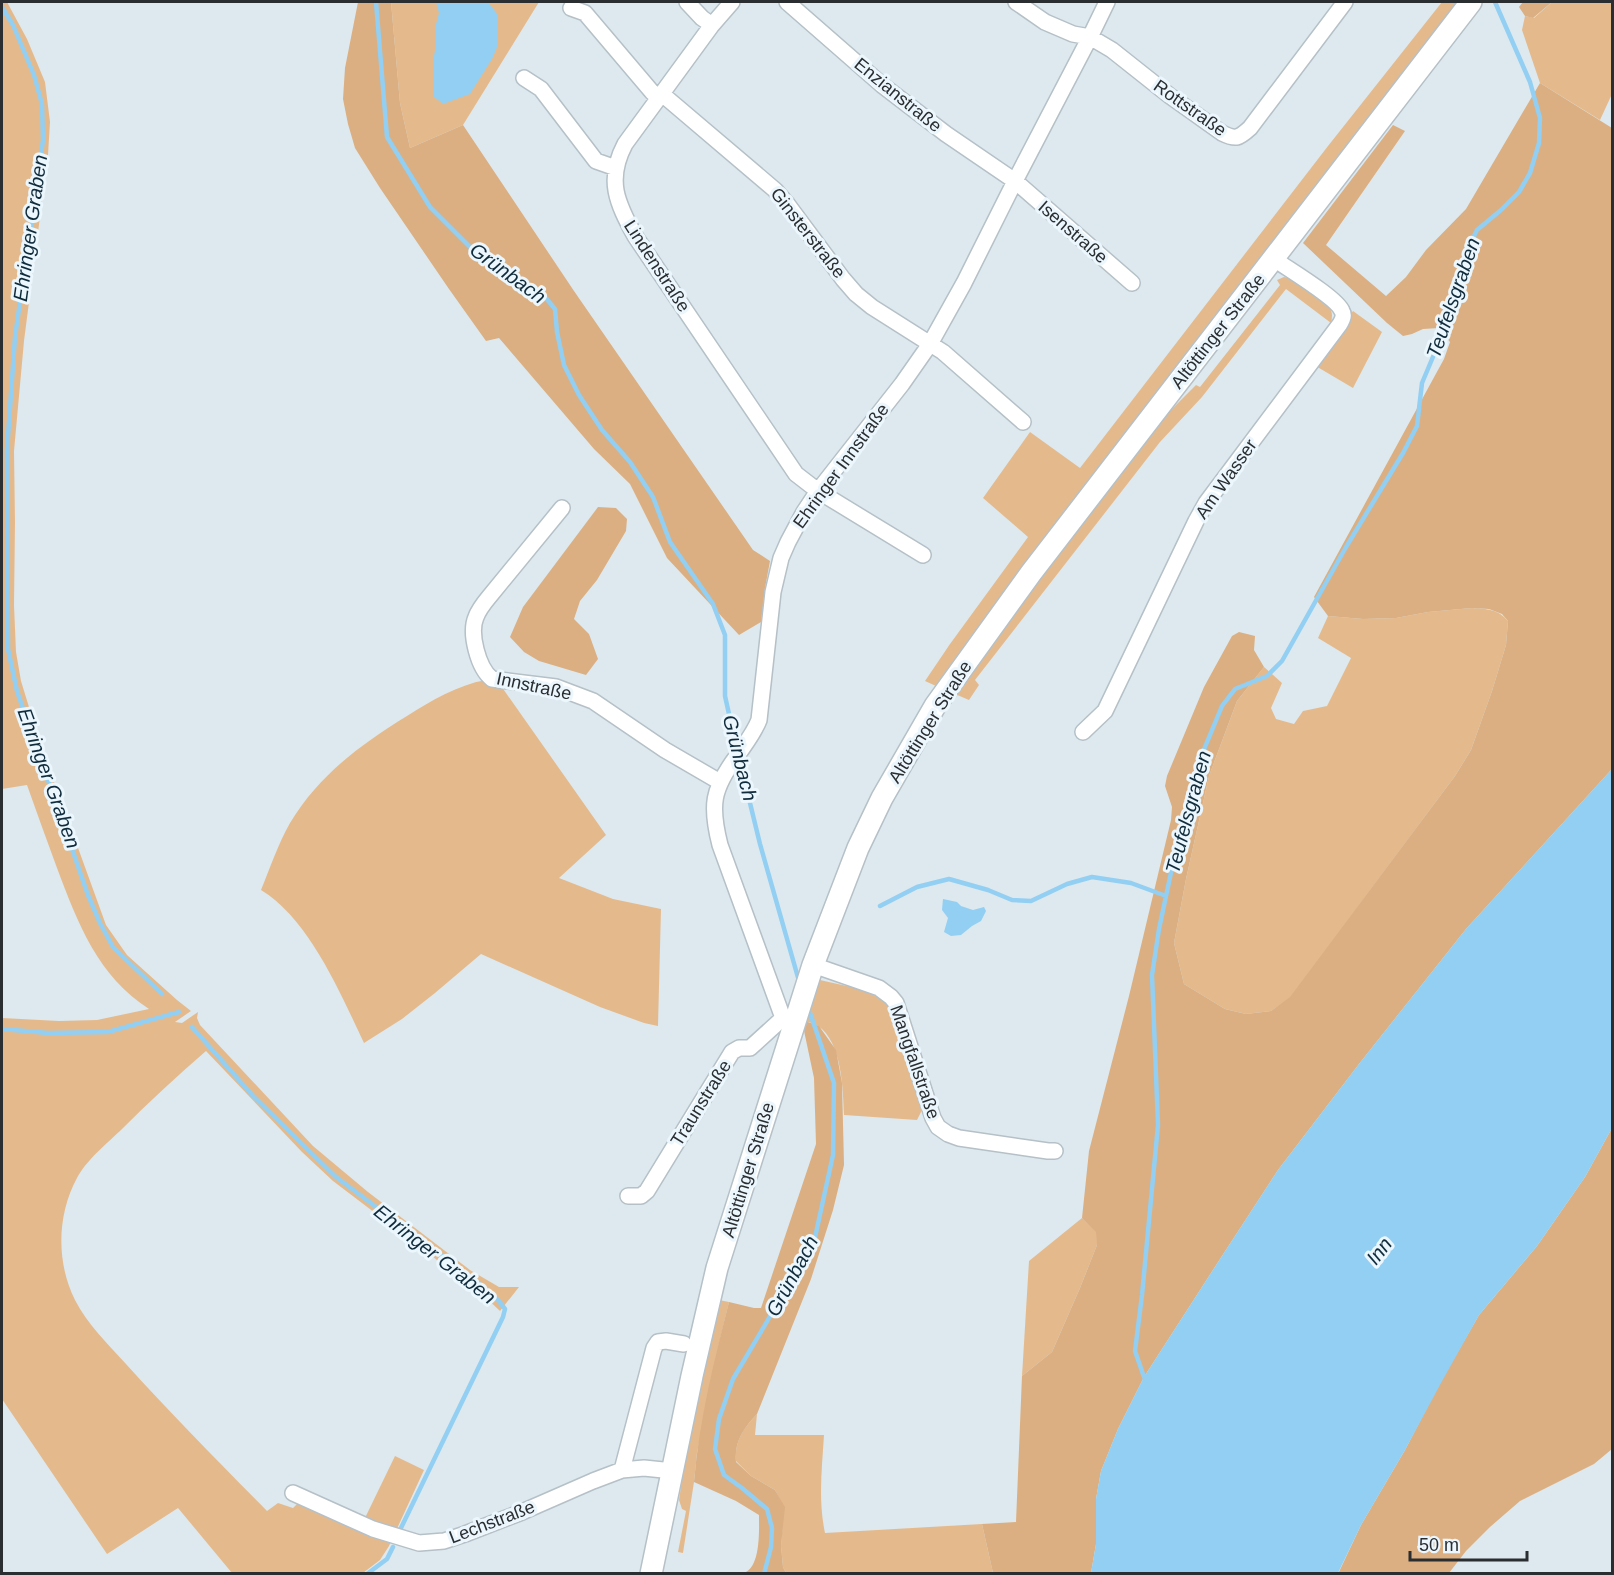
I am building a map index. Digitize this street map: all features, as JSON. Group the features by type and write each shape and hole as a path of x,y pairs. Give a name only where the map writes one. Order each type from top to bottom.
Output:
{"main road":[{"name":"Altöttinger Straße","path":"651,1574 717,1268 791,1019 858,848 882,798 935,706 1031,573 1471,2"}],"street":[{"path":"687,2 712,25"},
{"name":"Lindenstraße","path":"732,2 712,25 619,155 615,193 636,236 796,474 818,491 924,555"},
{"name":"Enzianstraße","path":"787,2 882,85 946,134 1015,181"},
{"path":"1016,2 1051,25 1073,34 1090,37"},
{"name":"Ehringer Innstraße","path":"791,1019 720,844 713,809 720,782 757,725 773,592 781,558 796,526 818,491 930,344 964,283 1107,2"},
{"name":"Rottstraße","path":"1090,37 1112,50 1222,133 1237,138 1250,128 1346,2"},
{"name":"Ginsterstraße","path":"571,8 585,13 652,92 660,96 775,190 856,294 872,307 943,352 1023,422"},
{"path":"524,78 541,89 596,161 616,168"},
{"name":"Isenstraße","path":"1015,181 1132,284"},
{"name":"Am Wasser","path":"1083,732 1105,711 1206,503 1340,324 1344,315 1342,309 1326,295 1274,259"},
{"name":"Innstraße","path":"562,508 489,597 475,618 473,628 482,667 492,679 556,687 593,701 665,750 720,782"},
{"name":"Mangfallstraße","path":"811,970 879,988 896,1002 933,1118 938,1127 948,1134 970,1140 1055,1151"},
{"name":"Traunstraße","path":"628,1196 641,1196 647,1191 732,1052 739,1048 750,1048 791,1019"},
{"path":"622,1470 654,1348 658,1342 684,1344"},
{"name":"Lechstraße","path":"293,1493 373,1529 419,1543 429,1543 465,1534 622,1470 644,1468 673,1471"}],"shaded area":[{"path":"2,2 7,2 27,39 45,82 50,122 48,155 24,341 14,451 16,652 21,681 40,743 106,925 127,955 191,1011 175,1022 182,1023 198,1012 197,1018 200,1025 313,1146 368,1192 470,1270 499,1287 519,1287 500,1311 483,1295 333,1181 302,1152 206,1051 103,1147 77,1178 70,1192 63,1223 61,1239 64,1270 75,1300 98,1333 178,1420 267,1511 278,1503 293,1508 299,1502 364,1520 395,1456 424,1470 389,1546 380,1560 363,1573 232,1573 178,1508 107,1554 2,1399 2,1018 97,1020 149,1009 116,981 103,965 82,929 27,785 2,789"},
{"path":"358,2 391,2 400,103 410,148 463,125 574,291 753,550 770,561 761,622 739,635 667,558 630,484 594,449 499,338 486,341 380,188 355,148 343,99 345,68"},
{"path":"391,2 539,2 463,125 410,148 400,103"},
{"path":"1442,2 1461,2 1040,546 936,686 925,681 1028,537 983,498 1030,432 1080,468"},
{"path":"1523,2 1552,2 1533,18 1525,16 1519,7"},
{"path":"1552,2 1612,2 1612,94 1600,120 1540,83 1522,30 1525,16 1534,18"},
{"path":"1540,83 1612,128 1612,769 1466,929 1278,1170 1222,1256 1144,1377 1118,1429 1101,1471 1096,1499 1096,1544 1091,1573 993,1573 982,1524 1016,1522 1022,1376 1052,1352 1097,1245 1096,1232 1082,1218 1089,1151 1171,820 1172,807 1165,786 1167,776 1204,687 1232,636 1239,632 1255,636 1254,650 1264,667 1237,701 1209,776 1174,943 1184,984 1225,1009 1246,1014 1271,1011 1290,997 1455,776 1471,750 1506,645 1508,621 1502,614 1489,609 1472,608 1396,618 1363,619 1328,616 1314,597 1444,359 1450,342 1439,328 1423,329 1403,336 1303,243 1393,125 1405,131 1326,245 1386,296 1406,277 1426,250 1466,209"},
{"path":"1284,277 1302,285 1327,305 1332,312 1331,323 1286,289 1202,397 1160,442 975,680 979,685 969,700 955,694 1024,598 1167,414 1196,385 1200,387 1280,285 1277,280"},
{"path":"1353,311 1382,332 1353,388 1314,365"},
{"path":"598,507 616,508 627,519 626,531 597,580 580,601 574,619 589,634 598,659 586,675 539,661 524,652 510,637 523,607"},
{"path":"1472,608 1496,612 1508,621 1506,645 1471,750 1455,776 1290,998 1271,1011 1246,1014 1225,1009 1184,984 1174,943 1209,776 1237,701 1264,667 1282,683 1271,708 1276,719 1294,724 1303,711 1327,706 1351,658 1318,638 1328,616 1363,619 1396,618"},
{"path":"486,680 499,683 606,835 559,878 613,899 661,909 658,1026 600,1007 481,954 402,1019 364,1043 334,981 309,938 279,903 261,890 290,823 314,790 342,762 390,727 435,699 475,682"},
{"path":"820,980 865,991 888,1005 923,1108 917,1120 844,1115 837,1054 826,1033 818,1026 805,1021"},
{"path":"805,1021 819,1026 836,1050 842,1083 844,1165 833,1210 811,1279 757,1414 738,1441 736,1454 736,1462 751,1476 775,1490 785,1507 781,1546 783,1567 786,1573 744,1573 754,1564 759,1538 759,1515 736,1501 694,1482 696,1459 708,1391 729,1302 761,1308 816,1144 814,1078 803,1026"},
{"path":"1612,1128 1612,1449 1594,1464 1520,1501 1466,1551 1449,1573 1338,1574 1361,1525 1479,1315 1537,1246 1585,1177"},
{"path":"1082,1218 1097,1232 1097,1245 1052,1352 1022,1376 1029,1261"},
{"path":"719,1300 729,1302 697,1453 683,1553 678,1552 686,1511 682,1509 679,1500 692,1412"},
{"path":"757,1414 755,1435 824,1435 821,1496 825,1533 982,1524 993,1573 786,1573 783,1567 781,1546 784,1507 775,1490 751,1476 736,1461 741,1435"}],"water":[{"path":"436,2 488,2 498,15 498,45 492,59 470,94 443,104 433,96 433,62 439,13"},
{"name":"Inn","path":"1612,769 1612,1128 1585,1177 1537,1246 1479,1315 1361,1525 1338,1573 1091,1573 1096,1544 1096,1499 1101,1471 1118,1429 1144,1377 1222,1256 1278,1170 1466,929"},
{"path":"943,899 957,902 973,910 984,907 986,911 981,921 961,935 951,936 944,932 948,918 942,910"}],"waterway":[{"name":"Grünbach","path":"376,2 387,137 430,207 477,254 545,297 555,309 564,365 579,395 602,430 630,462 653,497 670,542 713,604 725,635 725,696 737,750"},
{"name":"Teufelsgraben","path":"1147,1380 1135,1351 1158,1125 1152,975 1176,849 1200,759 1222,706 1235,689 1267,676 1282,661 1346,547 1403,453 1417,426 1422,383 1454,307 1455,282 1466,252 1477,230 1519,192 1530,173 1539,143 1540,118 1530,82 1495,2"},
{"name":"Ehringer Graben","path":"2,7 13,25 34,75 42,104 43,140 15,337 7,450 8,649 17,691 88,895 100,923 113,947 162,994"},
{"name":"Grünbach","path":"739,758 760,844 799,981"},
{"path":"880,906 917,887 949,879 988,890 1012,900 1031,901 1067,884 1092,877 1131,883 1166,896"},
{"name":"Grünbach","path":"764,1574 771,1547 772,1528 767,1509 724,1475 715,1449 719,1419 733,1379 814,1242 833,1155 834,1083 808,1007"},
{"path":"2,1029 48,1033 108,1032 179,1012"},
{"name":"Ehringer Graben","path":"192,1027 253,1096 336,1177 478,1283 505,1309 400,1530"},
{"name":"Ehringer Graben","path":"367,1574 387,1559 393,1547"}]}
